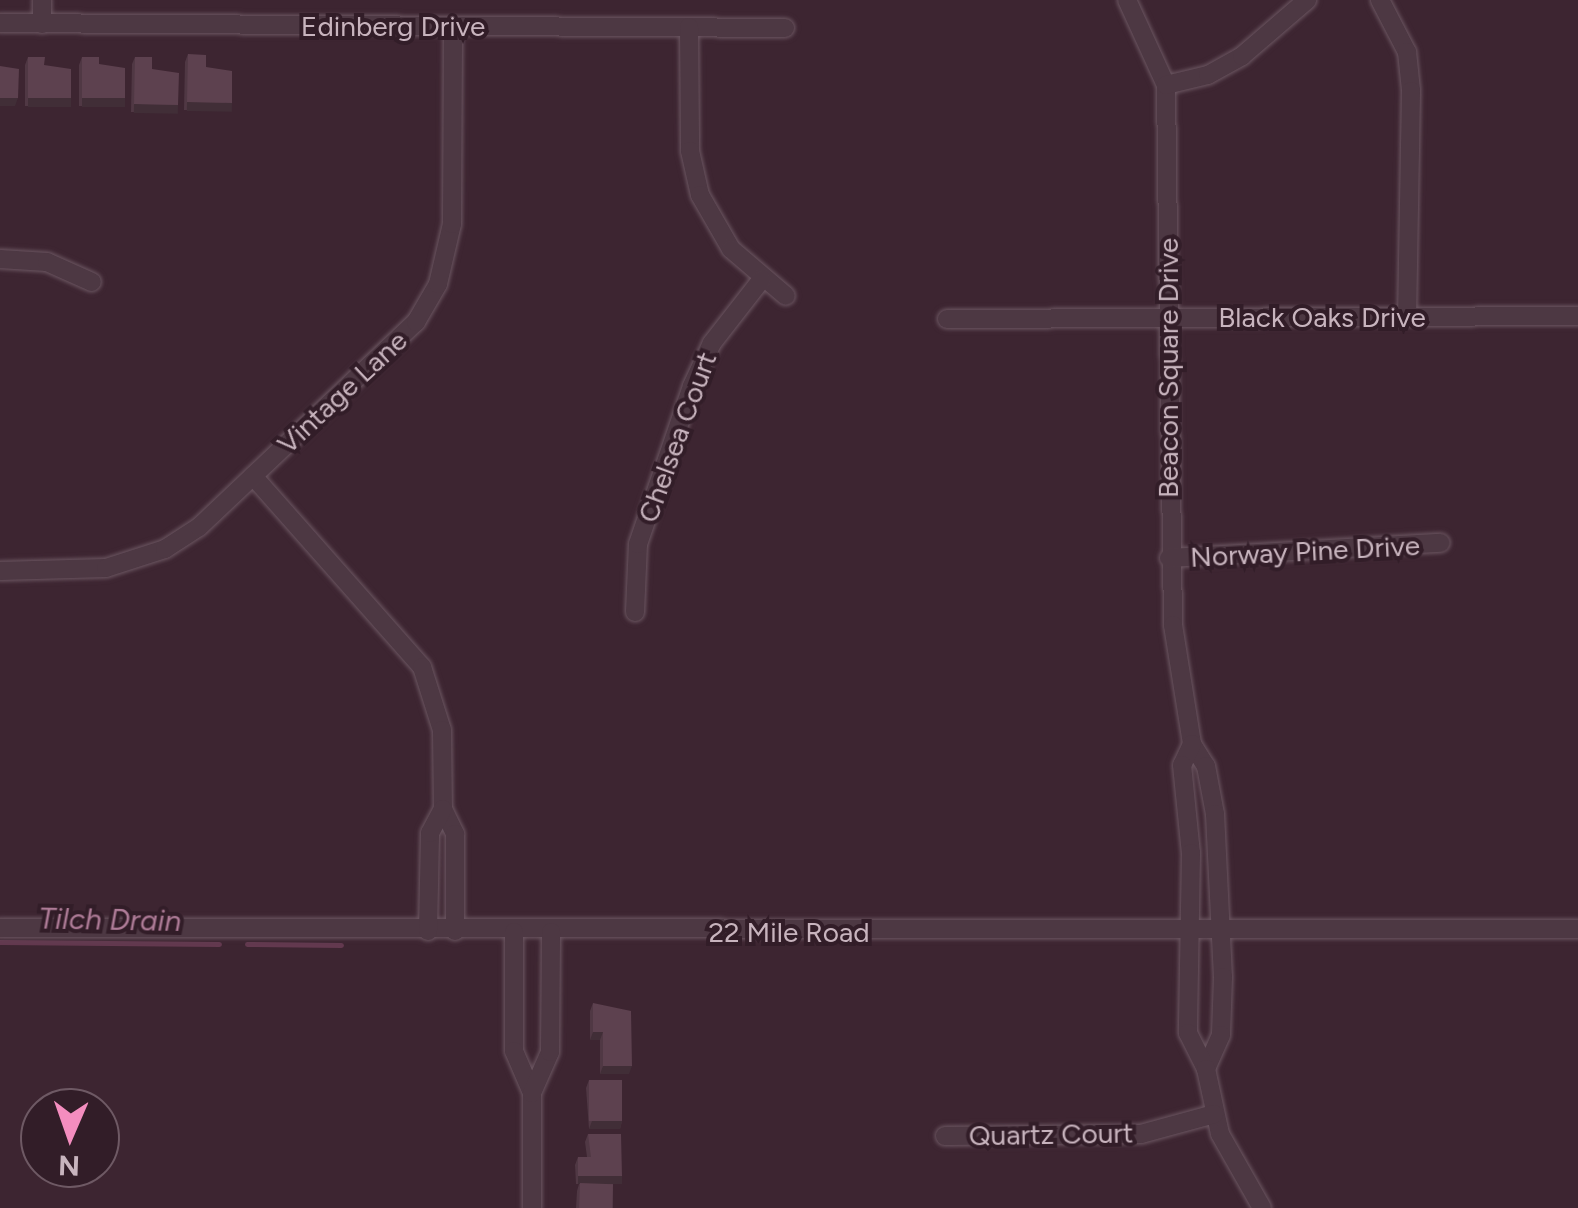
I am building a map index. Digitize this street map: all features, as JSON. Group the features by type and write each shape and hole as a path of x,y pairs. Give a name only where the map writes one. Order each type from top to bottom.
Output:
{"street":[{"path":"42,0 42,24"},
{"name":"Beacon Square Drive","path":"1127,0 1166,85 1169,558 1192,744 1206,766 1215,814 1221,932 1223,1022 1206,1069"},
{"path":"1166,85 1208,75 1242,56 1307,0"},
{"path":"1380,0 1407,52 1407,317"},
{"name":"Edinberg Drive","path":"0,24 785,28"},
{"name":"Vintage Lane","path":"0,571 96,570 147,557 199,527 400,340 438,284 452,224 453,26"},
{"path":"689,27 690,151 700,195 719,233 762,279 786,296"},
{"path":"0,260 47,262 92,282"},
{"name":"Chelsea Court","path":"635,612 638,544 692,386 712,343 762,279"},
{"name":"Black Oaks Drive","path":"946,319 1578,316"},
{"path":"253,476 414,652 442,730 443,809 455,834 455,932"},
{"name":"Norway Pine Drive","path":"1169,558 1441,543"},
{"name":"Beacon Square Drive","path":"1192,744 1182,765 1191,853 1188,1033 1206,1069 1214,1114 1238,1172 1262,1208"},
{"path":"428,931 430,833 443,809"},
{"name":"22 Mile Road","path":"0,928 455,932 1578,929"},
{"path":"514,932 514,1051 532,1093 532,1208"},
{"path":"532,1093 550,1052 551,932"},
{"name":"Quartz Court","path":"945,1136 1141,1134 1214,1114"}],"building":[{"path":"188,54 206,55 206,67 232,71 232,103 187,102"},
{"path":"28,57 45,57 44,65 71,69 71,98 28,98"},
{"path":"82,57 99,57 99,64 125,68 125,98 82,98"},
{"path":"135,57 152,57 152,69 179,73 178,105 134,104"},
{"path":"0,66 19,69 18,98 0,98"},
{"path":"593,1003 631,1011 632,1066 603,1066 603,1032 593,1032"},
{"path":"589,1080 622,1080 622,1121 589,1121"},
{"path":"588,1134 621,1134 622,1176 578,1176 578,1157 591,1157"},
{"path":"580,1183 613,1184 612,1208 579,1208"}],"waterway":[{"name":"Tilch Drain","path":"0,942 219,944"},
{"name":"Tilch Drain","path":"247,944 341,945"}]}
